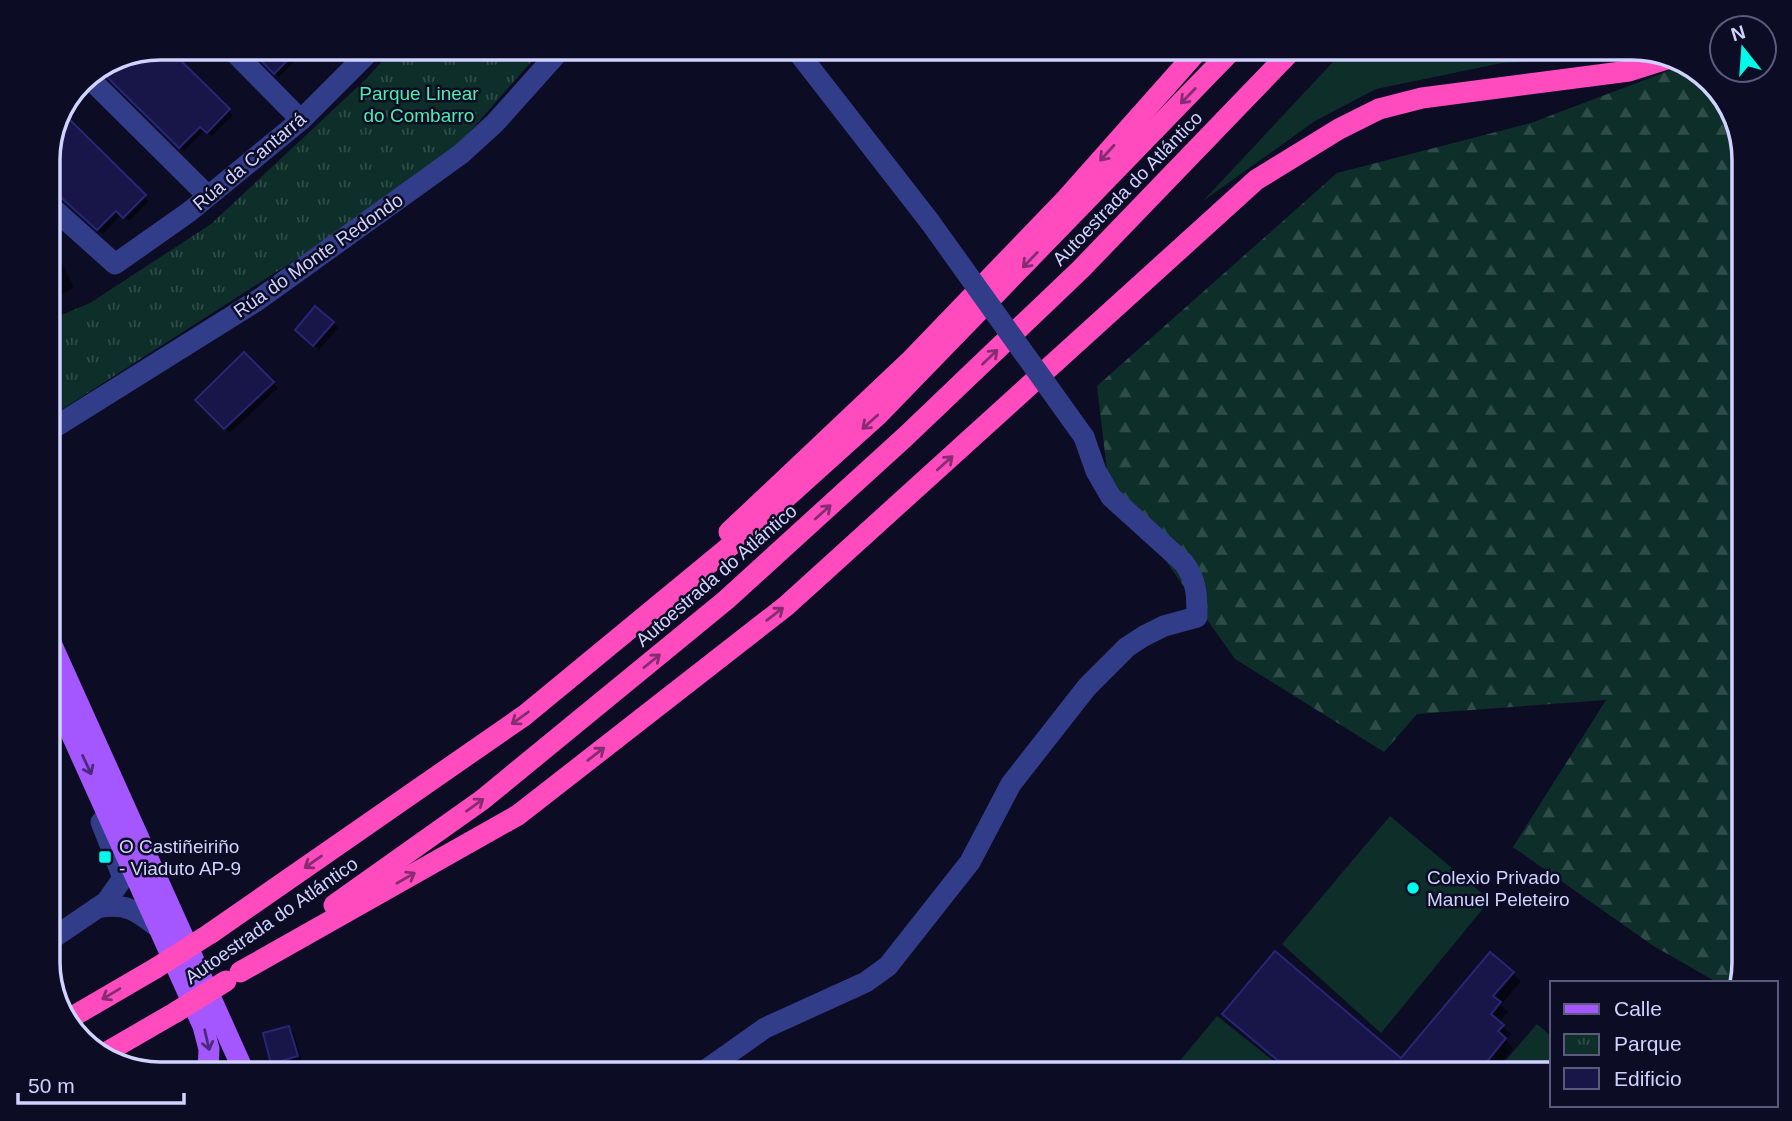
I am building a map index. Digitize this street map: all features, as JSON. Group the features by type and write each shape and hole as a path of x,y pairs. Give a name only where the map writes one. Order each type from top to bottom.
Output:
{"highway":[{"path":"630,629 909,362 1066,199 1189,60"},
{"name":"Autoestrada do Atlántico","path":"75,1015 211,933 525,715 758,523 878,415 1222,60"},
{"name":"Autoestrada do Atlántico","path":"112,1049 233,976 482,800 726,600 905,438 1081,270 1283,60"},
{"path":"233,976 518,814 775,614 1068,353 1256,180 1339,129 1379,109 1422,98 1629,71 1656,62"}],"main road":[{"path":"60,663 239,1062"},
{"path":"60,708 207,1038 208,1062"}],"street":[{"path":"242,60 301,120"},
{"name":"Rúa da Cantarrá","path":"60,214 116,264 208,196 301,120 361,60"},
{"name":"Rúa do Monte Redondo","path":"60,424 258,300 452,160 495,123 551,60"},
{"path":"716,1062 765,1028 866,982 888,966 970,862 1011,784 1087,687 1127,648 1144,636 1196,617 1197,586 1192,574 1184,563 1111,498 1096,471 1084,437 930,222 804,60"},
{"path":"95,84 208,196"},
{"path":"99,793 97,812 123,878 154,924"},
{"path":"60,933 106,902 123,878"},
{"path":"97,908 115,904 129,908 154,924"},
{"path":"730,1062 741,1044"}],"green space":[{"name":"Parque Linear do Combarro","path":"383,60 533,60 460,143 331,237 60,411 60,316 90,303 211,224"},
{"path":"1335,60 1558,60 1502,63 1376,89 1315,121 1203,201"},
{"path":"1674,69 1703,89 1725,121 1732,153 1730,981 1715,981 1652,945 1513,847 1606,700 1417,714 1384,752 1235,659 1108,479 1097,386 1337,173 1531,123"},
{"path":"1390,816 1490,900 1381,1033 1282,944"},
{"path":"1217,1016 1275,1062 1179,1062"},
{"path":"1537,1024 1550,1035 1550,1062 1504,1062"}],"building":[{"path":"180,60 230,109 207,133 200,127 179,148 105,75 140,61"},
{"path":"261,60 287,60 274,74"},
{"path":"68,118 146,195 123,218 116,211 97,230 60,197 60,153"},
{"path":"315,306 334,322 313,346 295,330"},
{"path":"244,352 274,382 224,429 195,400"},
{"path":"1275,951 1401,1058 1490,952 1514,972 1493,996 1501,1002 1491,1014 1504,1025 1498,1031 1506,1038 1487,1062 1280,1062 1222,1014"},
{"path":"289,1026 298,1056 270,1062 263,1033"}],"place":[{"name":"O Castiñeiriño - Viaduto AP-9","path":"105,857"},
{"name":"Colexio Privado Manuel Peleteiro","path":"1413,888"}]}
